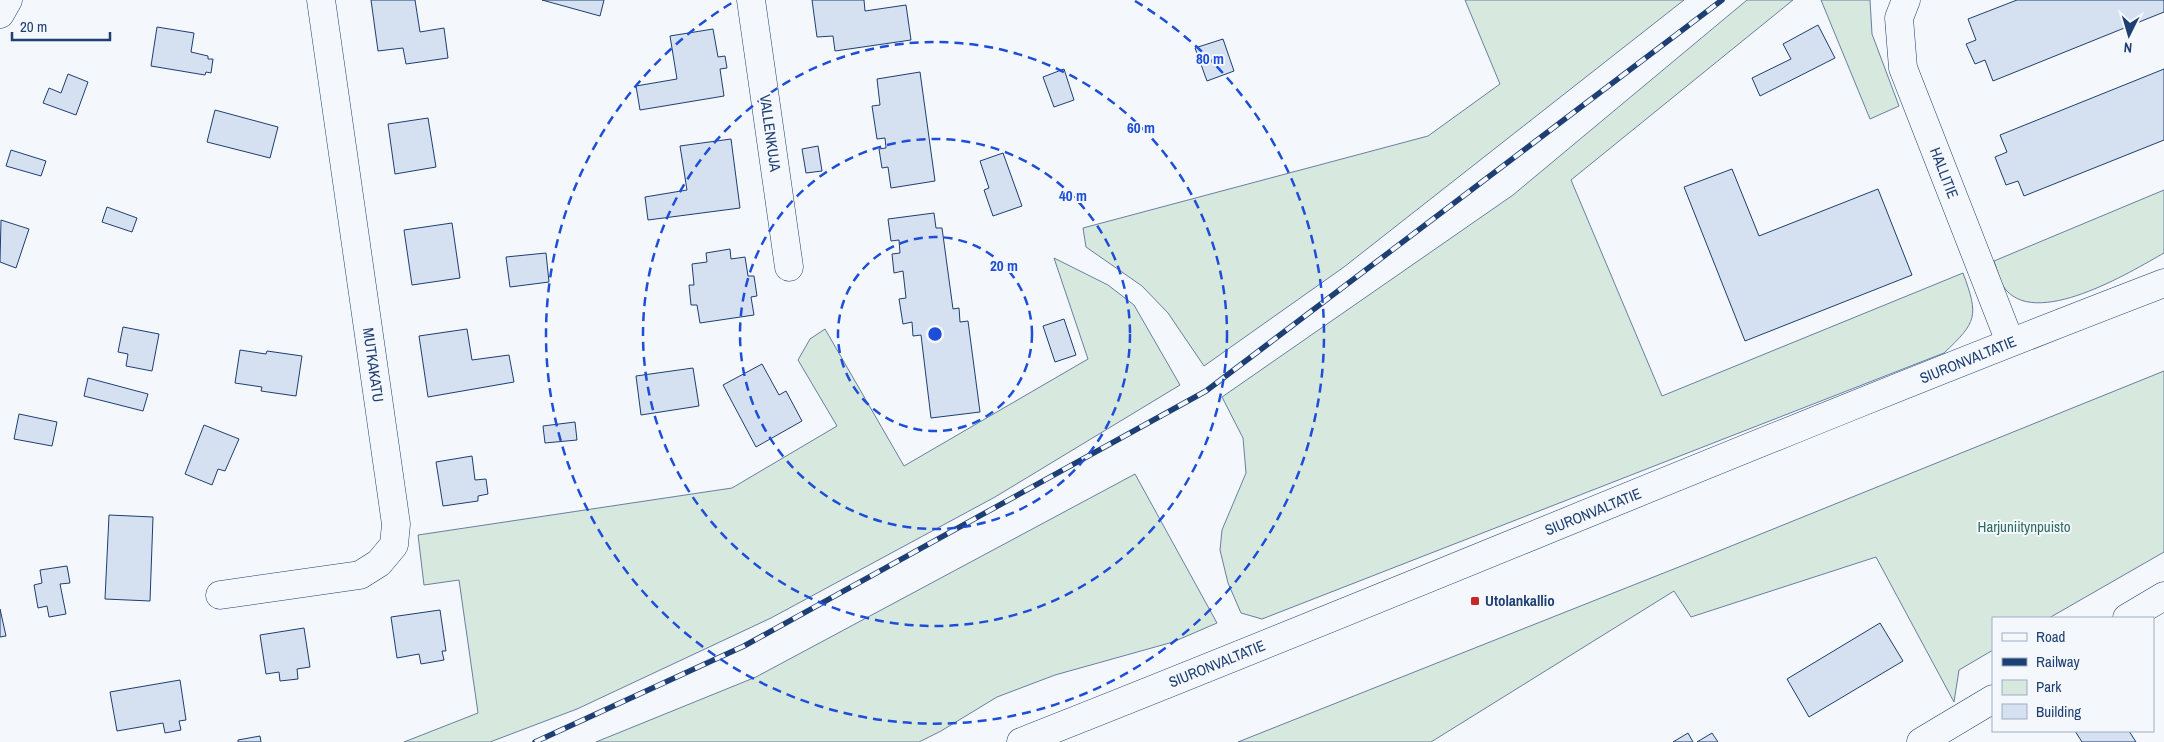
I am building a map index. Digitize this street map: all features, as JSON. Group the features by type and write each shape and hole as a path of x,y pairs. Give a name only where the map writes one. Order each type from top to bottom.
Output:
{"street":[{"path":"0,14 8,0"},
{"name":"MUTKAKATU","path":"220,595 360,575 380,563 394,545 396,524 321,0"},
{"name":"VALLENKUJA","path":"751,0 789,267"},
{"name":"HALLITIE","path":"1906,0 1900,18 1903,68 2010,342"},
{"name":"SIURONVALTATIE","path":"1021,742 2010,342 2164,283"},
{"path":"2129,617 2164,596"},
{"path":"1921,742 1992,700"}],"green space":[{"path":"1465,0 1684,0 1344,267 1204,366 1168,313 1142,286 1086,247 1083,228 1428,136 1500,84"},
{"path":"1747,0 1793,0 1571,180 1662,396 1963,273 1973,309 1972,318 1963,333 1944,353 1262,619 1241,613 1228,583 1220,550 1222,530 1246,473 1243,438 1222,397 1513,195"},
{"path":"1821,0 1870,0 1872,34 1899,106 1870,119"},
{"path":"2164,190 2164,253 2130,272 2083,294 2059,301 2036,303 2017,299 2003,286 1994,261"},
{"path":"1054,258 1108,285 1134,305 1180,385 995,497 771,618 577,709 490,742 404,742 478,713 459,580 424,585 418,535 732,488 837,426 798,360 810,339 825,329 904,466 1088,359"},
{"name":"Harjuniitynpuisto","path":"2164,371 2164,552 2051,617 1992,617 1992,651 1959,670 1954,702 1876,557 1691,617 1674,591 1431,742 1238,742 1704,557"},
{"path":"1135,474 1217,623 1173,642 1055,675 997,697 919,742 596,742 756,677"}],"building":[{"path":"371,0 415,0 420,32 444,28 448,58 406,64 403,48 378,51"},
{"path":"542,0 604,0 600,16"},
{"path":"812,0 864,0 865,11 906,5 911,40 835,51 833,36 817,37"},
{"path":"2017,0 2164,0 2164,12 1993,81 1985,60 1975,64 1966,44 1976,40 1968,19"},
{"path":"1818,25 1835,58 1760,96 1752,78 1791,59 1783,44"},
{"path":"157,27 194,33 191,52 208,56 208,59 213,59 211,73 206,72 205,75 151,66"},
{"path":"713,29 718,57 725,56 727,68 720,69 724,96 640,110 636,86 677,79 670,36"},
{"path":"1223,39 1234,71 1207,81 1195,48"},
{"path":"1064,69 1074,100 1054,107 1043,77"},
{"path":"2164,69 2164,140 2024,196 2018,181 2006,185 1995,157 2007,152 2000,135"},
{"path":"920,72 935,181 891,188 888,167 882,168 879,149 886,148 885,138 877,139 872,106 880,105 877,79"},
{"path":"68,74 88,82 76,115 43,103 49,88 61,93"},
{"path":"215,110 278,127 270,158 207,142"},
{"path":"428,118 436,167 395,174 388,124"},
{"path":"731,139 740,208 648,220 645,197 687,190 680,146"},
{"path":"818,146 822,171 806,173 802,149"},
{"path":"11,150 46,161 41,176 6,166"},
{"path":"1003,153 1022,206 993,216 984,190 989,188 980,161"},
{"path":"1732,169 1759,236 1878,189 1912,275 1745,341 1684,187"},
{"path":"107,207 137,218 132,232 102,222"},
{"path":"934,213 936,228 942,228 953,309 959,308 960,322 968,321 980,412 931,418 921,335 913,336 912,322 903,324 899,299 906,298 903,271 894,273 892,254 900,253 899,240 891,241 888,219"},
{"path":"1,220 29,229 16,268 0,262"},
{"path":"452,223 460,278 412,285 404,230"},
{"path":"730,249 731,259 745,257 748,276 754,276 757,296 751,297 754,315 700,323 697,305 691,305 689,285 694,285 692,264 707,262 706,253"},
{"path":"546,253 549,282 510,287 506,257"},
{"path":"1064,319 1076,355 1055,362 1043,326"},
{"path":"123,327 159,334 152,371 126,366 128,354 118,352"},
{"path":"467,329 472,360 509,355 514,382 428,397 419,336"},
{"path":"240,350 266,354 267,351 302,356 296,396 261,391 262,387 235,383"},
{"path":"762,364 779,395 786,391 802,421 756,447 723,385"},
{"path":"693,368 699,406 641,415 636,376"},
{"path":"88,378 148,394 143,411 84,396"},
{"path":"19,414 57,422 52,446 14,439"},
{"path":"575,422 577,440 545,443 543,426"},
{"path":"204,425 239,439 225,471 218,469 212,485 185,474"},
{"path":"472,456 475,480 486,479 488,494 478,496 478,501 443,506 436,462"},
{"path":"109,515 153,517 150,601 105,599"},
{"path":"67,566 70,583 60,584 66,614 49,617 47,606 38,608 34,585 42,583 40,570"},
{"path":"0,609 6,636 0,637"},
{"path":"440,610 446,651 442,651 444,660 421,664 419,654 397,658 391,617"},
{"path":"1880,623 1903,661 1809,717 1787,679"},
{"path":"304,628 310,667 297,669 298,679 280,681 279,672 266,674 260,635"},
{"path":"180,680 186,720 179,721 181,730 165,733 163,723 117,731 110,692"},
{"path":"2076,732 2130,732 2136,742 2082,742"},
{"path":"1688,733 1693,742 1673,742"},
{"path":"1712,733 1718,742 1697,742"},
{"path":"260,736 261,742 238,742 238,740"}],"railway":[{"path":"535,742 744,646 1206,391 1722,0"}],"place":[{"name":"Utolankallio","path":"1475,601"}]}
